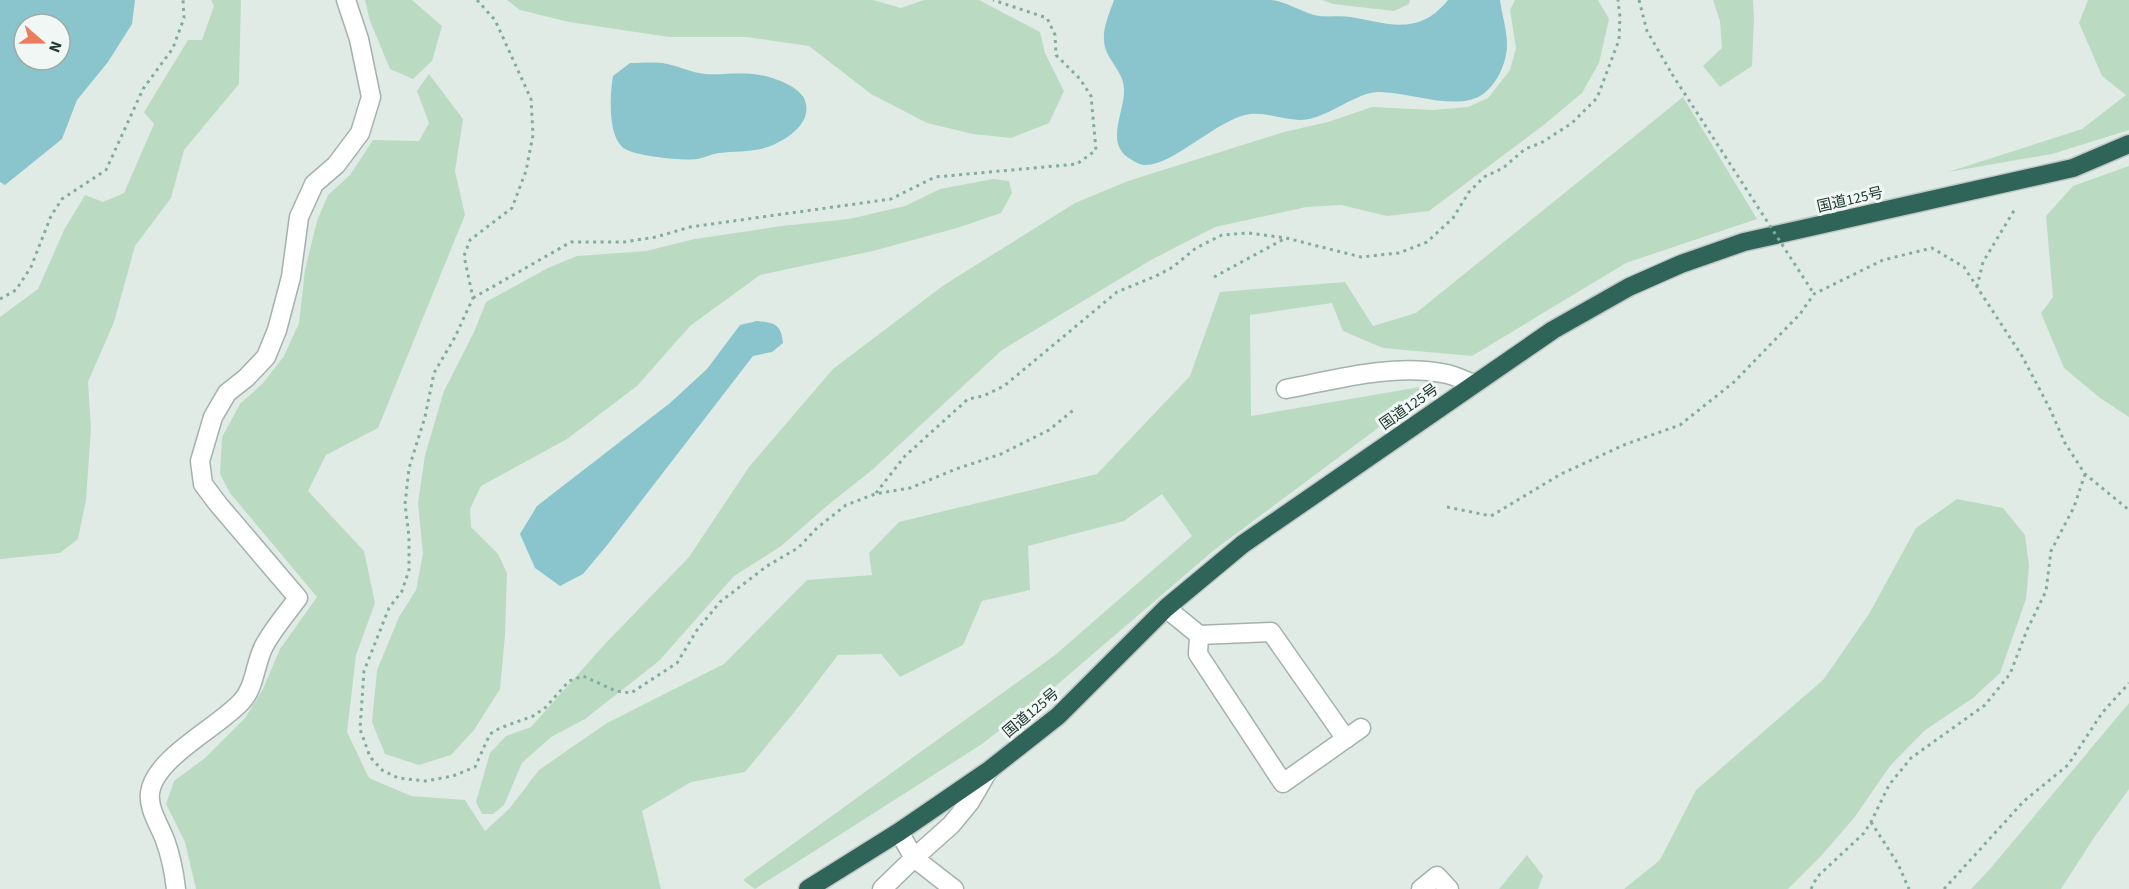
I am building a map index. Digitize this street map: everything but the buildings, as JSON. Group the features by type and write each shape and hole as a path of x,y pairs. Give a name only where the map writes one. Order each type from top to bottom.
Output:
{"highway":[{"name":"国道125号","path":"808,889 899,832 988,771 1058,716 1166,608 1243,544 1553,330 1595,305 1681,264 1744,242 2073,168 2129,144"}],"street":[{"path":"176,889 174,868 152,810 150,793 158,773 173,756 217,725 244,700 264,647 298,598 218,504 203,483 200,461 213,417 226,393 246,378 266,357 277,330 291,277 299,217 314,184 336,165 360,133 371,97 359,39 346,0"},
{"path":"1286,389 1373,373 1416,370 1449,374 1474,384"},
{"path":"1166,608 1199,635 1271,632 1353,733 1283,783 1198,654 1199,635"},
{"path":"882,889 951,825 970,802 988,771"},
{"path":"899,832 914,858 954,889"},
{"path":"1421,889 1437,876 1449,889"}],"path":[{"path":"0,299 16,290 31,267 51,216 62,199 106,170 143,89 173,48 184,18 183,0"},
{"path":"473,298 464,256 470,240 512,208 526,171 533,135 531,99 527,89 495,20 477,0"},
{"path":"993,0 1047,18 1054,35 1056,55 1080,79 1091,96 1096,150 1077,164 935,177 891,199 690,227 656,237 624,242 571,242 473,298 455,337 434,373 425,417 409,468 405,504 409,537 409,570 402,591 389,608 364,672 360,729 370,757 382,770 398,778 426,781 453,776 475,767 490,734 533,716 546,707 569,681 583,676 616,691 631,693 677,663 697,630 720,603 767,566 798,549 817,528 846,505 875,494 910,488 1001,454 1049,430 1076,408"},
{"path":"875,494 905,456 968,399 983,396 1004,386 1117,292 1173,267 1197,248 1222,235 1249,233 1286,238 1361,256 1399,254 1427,242 1453,218 1469,192 1484,177 1503,168 1525,149 1540,143 1572,123 1597,98 1619,40 1618,0"},
{"path":"1639,0 1647,31 1672,74 1814,294"},
{"path":"1977,287 1983,261 2015,209"},
{"path":"1214,277 1286,238"},
{"path":"1447,507 1491,516 1561,474 1626,444 1680,425 1734,382 1800,314 1814,294 1883,260 1932,248 1964,267 2022,356 2065,443 2085,474 2129,510"},
{"path":"1811,889 1817,878 1864,833 1889,785 1911,758 1985,705 2010,675 2027,630 2046,591 2051,551 2074,507 2085,474"},
{"path":"1944,889 2024,801 2068,765 2102,713 2129,683"},
{"path":"1871,822 1898,864 1909,889"}],"green space":[{"path":"211,0 241,0 239,84 184,150 171,198 135,246 114,322 88,382 91,429 86,500 78,539 60,553 0,559 0,317 38,289 64,230 85,195 103,202 124,193 154,124 144,112 188,40 202,40 214,6"},
{"path":"365,0 412,0 442,26 432,61 413,79 390,69 370,21"},
{"path":"507,0 873,0 901,8 924,0 979,0 1040,32 1045,53 1064,91 1049,123 1011,138 973,134 927,123 871,94 809,46 746,37 669,37 569,22 520,10"},
{"path":"1322,0 1410,0 1409,4 1394,11 1333,4"},
{"path":"1515,0 1598,0 1609,19 1599,63 1582,93 1545,124 1429,211 1387,216 1341,205 1306,207 1215,227 1151,260 1002,350 872,470 780,547 734,576 659,661 585,719 551,737 522,763 504,805 493,814 482,814 476,802 490,753 506,736 531,727 604,645 689,557 749,467 833,369 944,285 1075,203 1128,181 1372,107 1433,110 1468,107 1488,98 1510,70 1516,48 1510,10"},
{"path":"1713,0 1753,0 1752,66 1720,87 1703,66 1722,48 1720,21"},
{"path":"2088,0 2129,0 2129,130 2052,154 1948,172 2082,129 2126,95 2102,76 2079,23"},
{"path":"429,74 463,119 455,171 465,215 378,428 326,455 308,491 364,551 375,603 356,655 347,732 369,778 411,796 465,800 485,831 509,809 539,770 607,723 724,664 807,580 872,575 869,553 899,522 1097,474 1190,376 1220,292 1345,282 1373,326 1416,313 1683,97 1757,219 1626,263 1472,356 1383,348 1343,331 1332,303 1250,315 1251,416 1437,384 1213,551 1051,690 982,744 755,889 743,880 1055,655 1192,536 1162,494 1124,521 1028,546 1030,590 982,601 963,645 900,677 881,654 838,655 745,772 691,782 642,811 661,889 196,889 185,842 166,804 174,781 205,758 245,718 263,689 280,649 317,597 230,493 220,474 222,437 240,404 263,383 284,356 299,323 305,270 317,221 328,195 350,175 373,140 419,141 429,123 417,91"},
{"path":"2129,166 2129,417 2100,398 2064,368 2041,313 2053,297 2046,216 2073,186"},
{"path":"993,179 1009,181 1012,193 1001,213 957,228 873,251 760,275 690,326 637,386 567,439 481,486 470,509 471,527 498,554 507,573 500,689 474,730 451,755 419,765 385,754 372,722 377,670 399,617 416,590 423,554 418,503 425,455 444,391 474,332 486,302 548,268 577,256 646,251 695,239 849,219 905,206 940,189"},
{"path":"1957,499 2003,508 2025,535 2029,566 2026,599 2000,673 1973,698 1924,731 1890,766 1854,818 1788,889 1624,889 1660,860 1696,790 1823,680 1869,614 1916,528"},
{"path":"2129,703 2129,789 2061,889 1971,889 1990,869"},
{"path":"1527,855 1543,876 1538,889 1499,889"}],"water":[{"path":"0,0 135,0 132,24 108,62 77,100 62,139 5,185 0,182"},
{"path":"1114,0 1271,0 1314,15 1346,16 1403,25 1426,19 1448,0 1500,0 1507,45 1503,67 1496,81 1486,92 1469,100 1444,101 1377,92 1361,96 1309,119 1294,120 1250,114 1237,117 1168,158 1155,164 1143,165 1123,154 1117,137 1124,89 1121,76 1107,53 1104,40 1106,24"},
{"path":"630,63 662,63 700,73 750,74 770,77 801,94 804,98 806,115 791,135 762,149 719,153 690,159 631,152 619,143 611,115 613,76"},
{"path":"757,321 779,328 783,343 772,352 753,356 583,574 560,586 535,568 520,534 537,506 670,403 707,369 740,325"}]}
